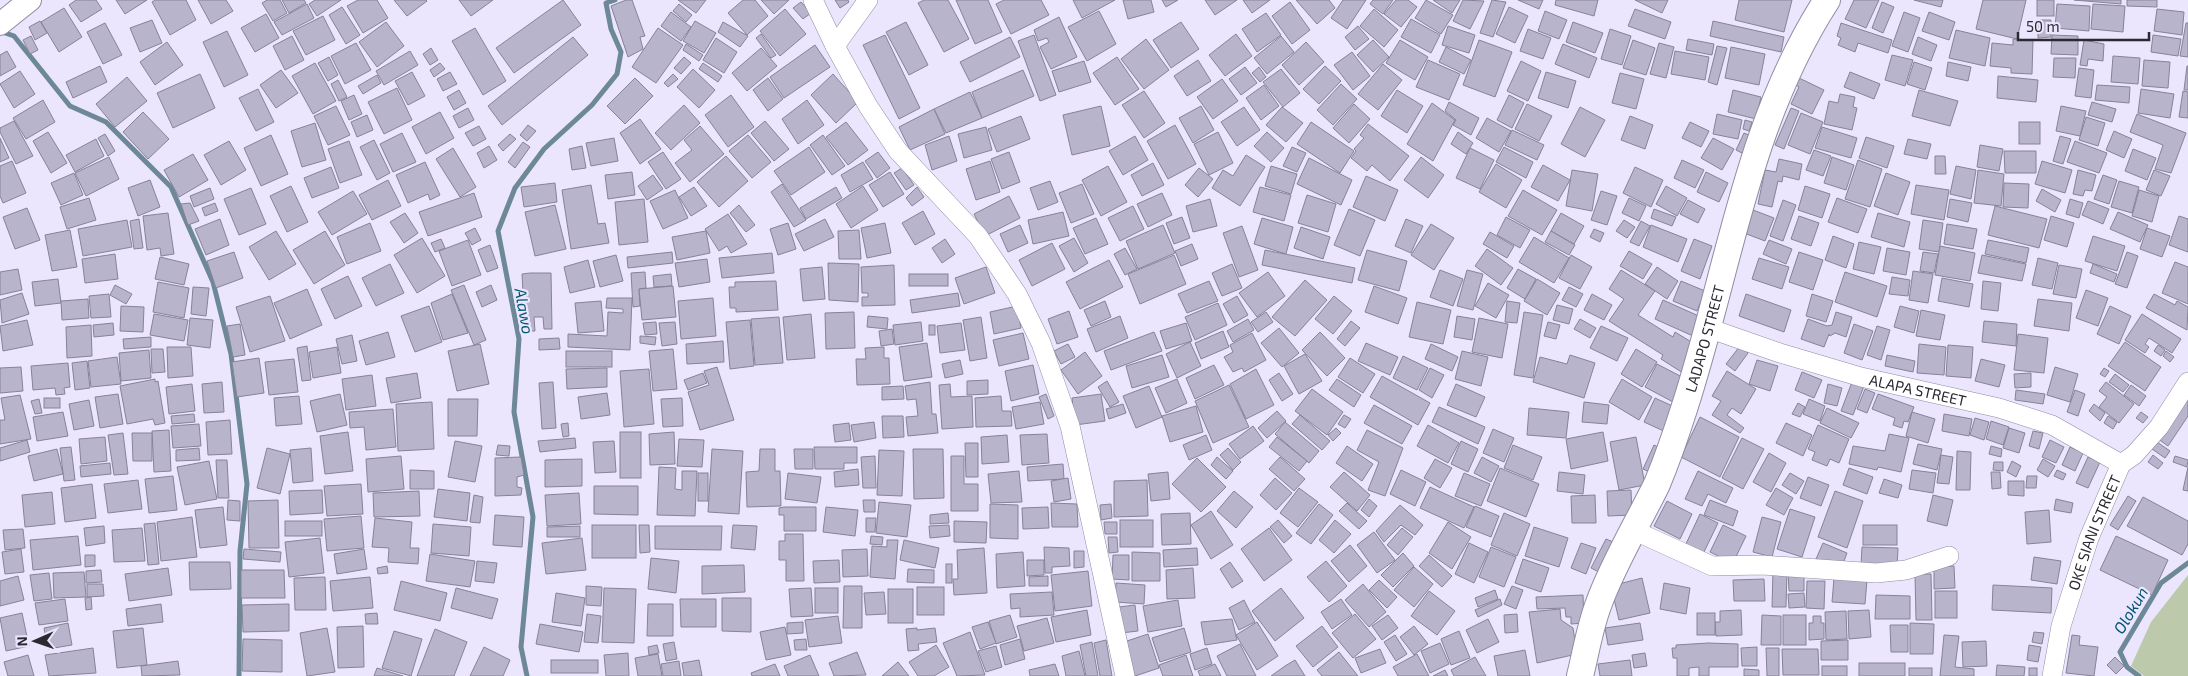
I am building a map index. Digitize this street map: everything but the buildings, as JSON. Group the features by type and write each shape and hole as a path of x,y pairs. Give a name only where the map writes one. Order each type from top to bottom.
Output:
{"main road":[{"name":"LADAPO STREET","path":"1580,676 1599,603 1657,482 1684,410 1708,328 1736,213 1760,140 1806,31 1826,0"}],"street":[{"path":"0,24 30,0"},
{"path":"813,0 835,46 868,106 898,151 978,236 1017,294 1041,343 1070,426 1125,676"},
{"path":"835,46 868,0"},
{"name":"ALAPA STREET","path":"1708,328 1780,354 1861,377 2000,408 2052,425 2121,464"},
{"name":"OKE SIANI STREET","path":"2052,676 2062,626 2089,538 2121,464 2134,455 2158,427 2186,388"},
{"path":"1633,530 1712,566 1771,565 1876,573 1906,570 1948,556"}],"green space":[{"path":"2188,575 2188,676 2144,676 2131,666 2151,622"}],"waterway":[{"name":"Alawo","path":"527,676 521,647 533,517 514,412 519,339 498,231 515,188 544,149 592,105 617,74 621,52 611,29 606,3 615,0"},
{"path":"0,31 14,36 70,106 106,122 171,187 213,282 231,354 247,484 240,551 239,676"},
{"name":"Olokun","path":"2139,676 2127,667 2120,652 2161,583 2188,563"}]}
